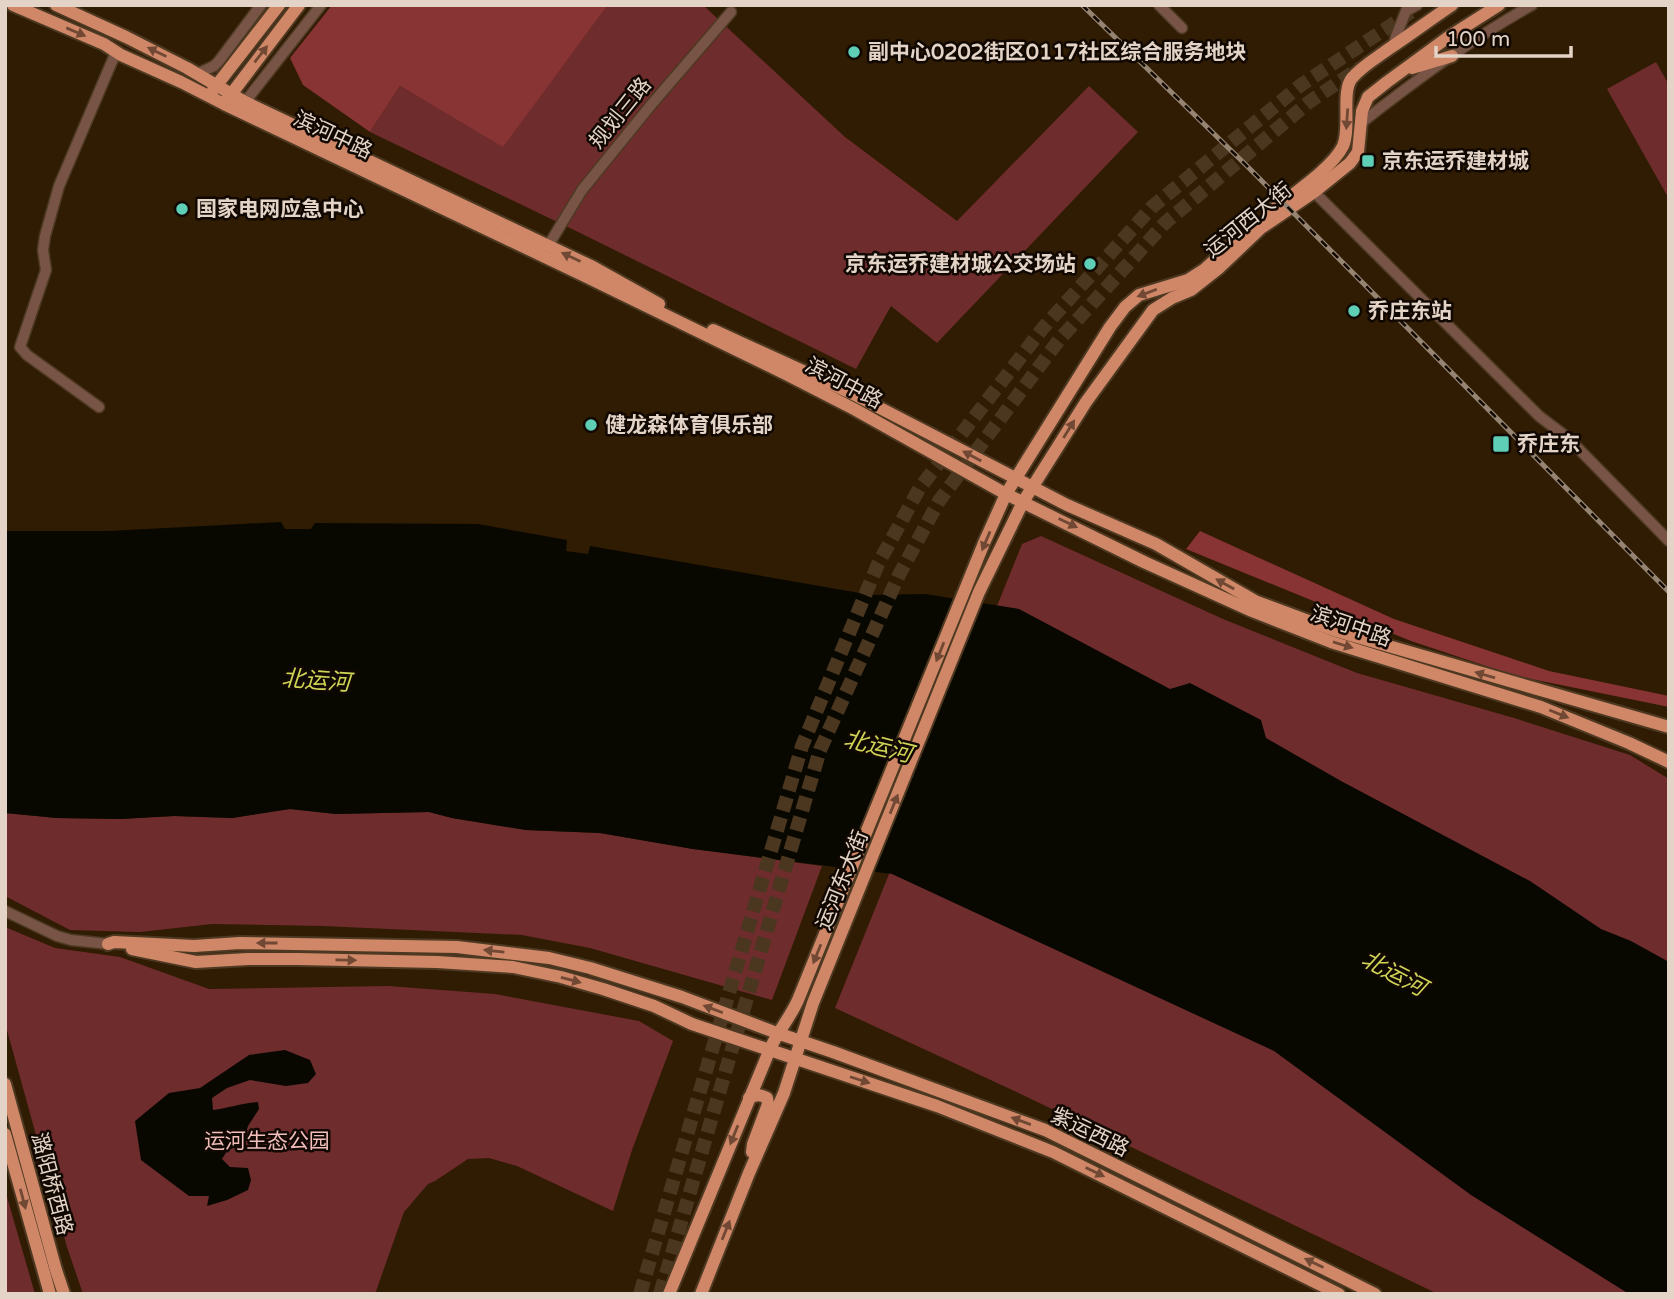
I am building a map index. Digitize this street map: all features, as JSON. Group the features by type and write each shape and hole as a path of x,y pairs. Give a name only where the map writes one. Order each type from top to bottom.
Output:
{"main road":[{"name":"滨河中路","path":"13,5 104,44 116,52 213,91 786,374 1006,494 1144,562 1252,611 1331,642 1541,707 1669,762"},
{"name":"滨河中路","path":"56,5 197,74 213,91"},
{"path":"213,91 279,5"},
{"path":"227,99 299,5"},
{"name":"运河西大街","path":"1033,488 1086,402 1153,310 1191,290 1219,268 1261,228 1310,188 1335,157 1344,144 1351,79 1372,61 1452,5"},
{"name":"运河西大街","path":"1006,494 1125,307 1139,295 1188,280 1274,209 1350,163 1358,152 1362,111 1368,97 1447,38 1499,5"},
{"path":"1402,71 1452,56"},
{"name":"滨河中路","path":"227,99 245,102 593,267 667,309 851,393 1033,488 1156,544 1255,601 1333,630 1669,727"},
{"name":"运河东大街","path":"669,1294 770,1049 777,1033 794,1010 973,591 1033,488"},
{"name":"运河东大街","path":"701,1294 784,1093 814,1003 973,591 1006,494"},
{"name":"紫运西路","path":"108,944 114,942 194,946 306,943 457,947 549,958 590,968 682,997 1045,1130 1375,1294"},
{"name":"紫运西路","path":"108,944 196,962 298,958 436,962 513,967 561,977 654,1006 692,1024 937,1105 1053,1152 1339,1294"},
{"name":"潞阳桥西路","path":"5,1084 64,1294"},
{"path":"749,1098 762,1096 768,1104 753,1144 749,1173"},
{"name":"潞阳桥西路","path":"5,1133 50,1294"}],"street":[{"path":"197,74 219,61 261,5"},
{"path":"245,102 321,5"},
{"path":"1159,5 1182,28"},
{"path":"1394,46 1406,12 1417,5"},
{"path":"1361,123 1418,79 1532,5"},
{"name":"规划三路","path":"548,246 582,190 731,12"},
{"path":"99,407 27,355 20,347 46,270 43,250 45,236 59,186 116,52"},
{"path":"1310,188 1539,416 1568,438 1669,541"},
{"path":"5,911 57,936 108,944"}],"green space":[{"path":"608,5 703,5 845,137 957,221 1089,86 1138,132 937,343 891,306 856,369 370,132 400,86 503,146"},
{"path":"1656,62 1669,85 1669,199 1607,89"},
{"path":"1041,536 1223,619 1357,673 1630,755 1669,779 1669,1294 1438,1294 835,1008 1022,544"},
{"path":"290,809 336,814 429,812 526,830 600,833 693,849 822,866 772,1000 590,948 522,935 212,924 140,932 70,930 5,896 5,813 57,818 232,818"},
{"name":"运河生态公园","path":"5,927 55,948 120,957 209,989 388,986 495,994 639,1021 673,1041 632,1150 613,1211 517,1166 489,1158 468,1159 428,1184 404,1212 375,1294 83,1294 67,1247 5,1023"},
{"path":"5,1190 35,1294 5,1294"}],"shaded area":[{"path":"332,5 608,5 503,147 400,86 370,132 303,85 290,58"},
{"path":"1200,531 1394,619 1549,671 1669,696 1669,707 1516,676 1411,641 1186,549"}],"water":[{"name":"北运河","path":"281,522 285,529 311,529 315,523 478,524 567,540 566,551 588,554 590,546 871,595 925,594 1019,609 1170,689 1190,683 1261,720 1266,738 1530,881 1601,929 1631,941 1669,962 1669,1294 1629,1294 1471,1195 1274,1051 892,874 693,849 600,833 526,830 429,812 336,814 290,809 232,818 174,816 120,819 57,818 5,813 5,531 109,531"},
{"path":"285,1050 310,1060 316,1074 308,1083 286,1086 250,1080 227,1088 212,1098 213,1110 258,1102 259,1109 248,1126 244,1140 227,1151 222,1159 230,1167 248,1168 251,1180 248,1190 207,1206 209,1196 189,1196 141,1160 135,1121 169,1093 200,1088 249,1055"}],"tunnel":[{"path":"640,1294 802,746 878,564 919,489 1043,328 1152,207 1301,85 1411,12"},
{"path":"660,1294 820,750 899,575 939,501 1059,340 1166,222 1309,102 1360,68"}],"railway":[{"path":"1082,5 1249,168 1669,592"}],"place":[{"name":"副中心0202街区0117社区综合服务地块","path":"854,52"},
{"name":"京东运乔建材城","path":"1368,161"},
{"name":"国家电网应急中心","path":"182,209"},
{"name":"京东运乔建材城公交场站","path":"1090,264"},
{"name":"乔庄东站","path":"1354,311"},
{"name":"健龙森体育俱乐部","path":"591,425"},
{"name":"乔庄东","path":"1501,444"}]}
